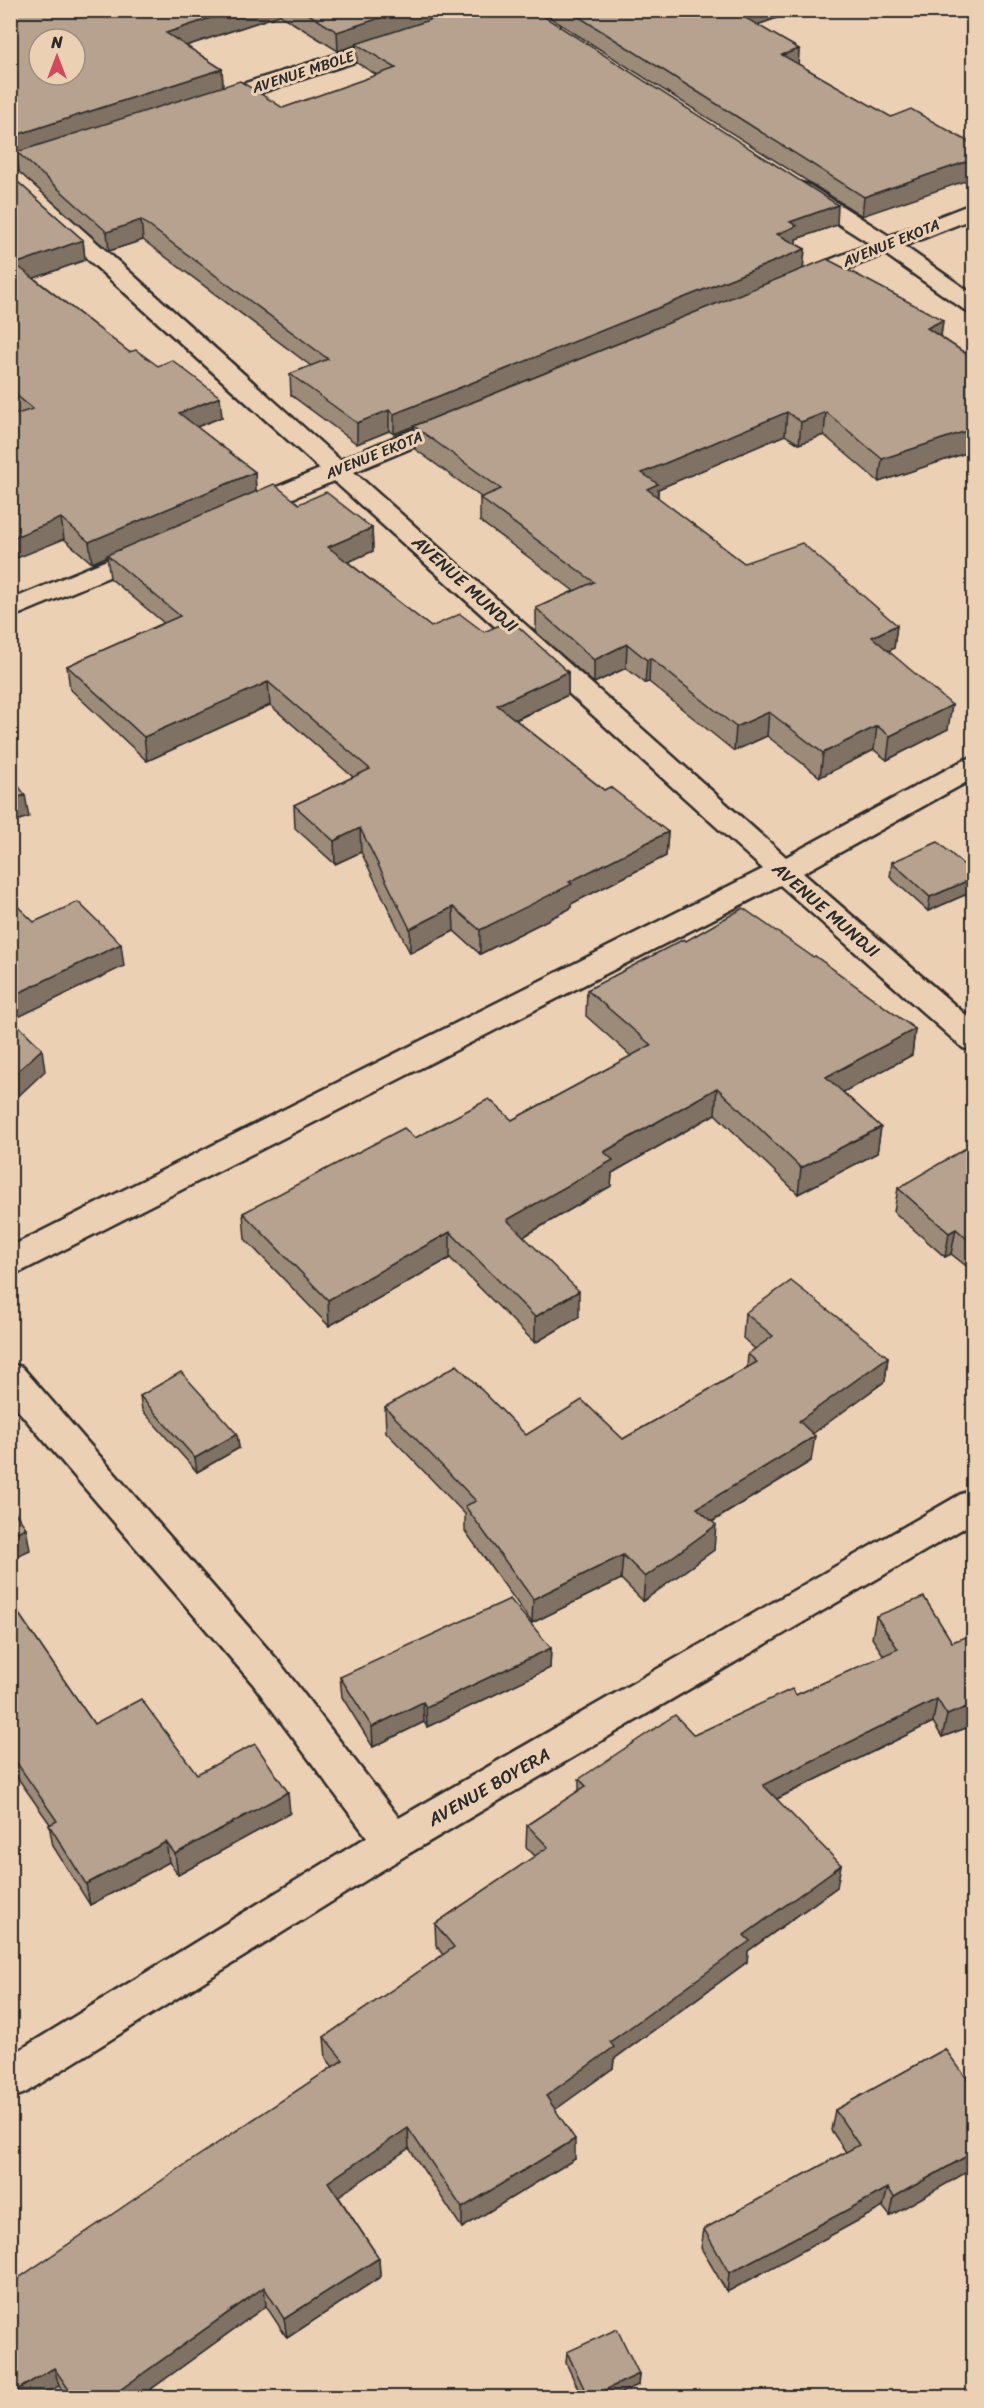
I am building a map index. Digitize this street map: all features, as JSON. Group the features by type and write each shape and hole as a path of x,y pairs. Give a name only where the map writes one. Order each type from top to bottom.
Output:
{"street":[{"name":"AVENUE MBOLE","path":"190,108 414,36"},
{"name":"AVENUE MUNDJI","path":"14,169 338,469 782,872 974,1040"},
{"path":"787,182 887,245 974,306"},
{"name":"AVENUE EKOTA","path":"777,290 974,210"},
{"name":"AVENUE EKOTA","path":"218,521 481,411"},
{"path":"10,610 174,540"},
{"path":"10,1262 782,872 974,766"},
{"path":"10,1377 266,1673 394,1842"},
{"name":"AVENUE BOYERA","path":"10,2079 394,1842 974,1504"}],"building":[{"path":"10,10 234,10 166,33 222,69 10,137"},
{"path":"302,10 404,10 337,32"},
{"path":"460,10 534,10 838,205 790,222 797,226 777,234 805,249 394,414 389,410 357,423 290,374 328,359 141,220 107,232 17,152 240,81 283,108 396,68 356,44"},
{"path":"568,10 745,10 737,13 799,49 782,55 891,117 911,109 974,145 974,159 864,197"},
{"path":"10,175 83,240 15,264 129,352 136,350 158,366 172,360 220,397 179,413 255,472 89,542 61,518 10,539 10,416 33,409 10,390"},
{"path":"827,259 943,320 927,328 974,359 974,430 882,459 826,412 801,422 787,412 642,473 658,484 647,489 744,563 802,543 897,625 872,637 952,705 890,736 877,726 823,753 769,712 736,727 650,658 647,660 627,644 594,660 536,608 594,582 480,498 501,489 414,426"},
{"path":"274,484 299,504 326,492 372,528 328,547 431,627 460,614 484,632 511,620 568,672 497,705 604,790 610,787 668,832 480,930 453,907 410,929 360,828 334,841 294,805 370,769 268,682 144,737 67,666 180,616 107,555"},
{"path":"10,774 25,795 10,800"},
{"path":"938,842 974,874 974,878 930,897 892,862"},
{"path":"10,899 34,922 78,902 121,944 10,997"},
{"path":"743,908 813,957 815,956 915,1029 826,1077 881,1127 801,1168 717,1088 604,1152 613,1160 507,1220 579,1291 535,1317 450,1232 328,1300 243,1213 404,1128 415,1138 489,1099 512,1120 651,1045 587,990 684,939 686,941"},
{"path":"10,1017 42,1049 10,1078"},
{"path":"971,1145 974,1147 974,1245 956,1229 949,1233 898,1188"},
{"path":"791,1281 888,1357 799,1421 815,1436 697,1508 716,1525 645,1577 623,1555 533,1599 465,1506 476,1501 385,1407 457,1365 526,1435 582,1400 623,1439 757,1362 748,1354 773,1336 745,1313"},
{"path":"181,1372 237,1434 195,1458 140,1396"},
{"path":"10,1505 26,1528 10,1535"},
{"path":"924,1597 952,1642 974,1634 974,1704 947,1715 937,1699 763,1785 841,1865 744,1935 750,1941 610,2042 614,2047 546,2096 575,2139 462,2208 408,2128 328,2182 379,2258 284,2319 264,2287 110,2397 74,2397 54,2368 10,2394 10,2284 343,2060 324,2037 454,1947 435,1924 548,1847 527,1825 586,1786 579,1779 675,1715 694,1735 792,1689 796,1695 898,1649 876,1616"},
{"path":"510,1599 551,1648 426,1707 423,1702 372,1727 340,1677"},
{"path":"10,1601 94,1724 141,1699 197,1774 255,1744 288,1792 175,1854 166,1842 86,1884 49,1825 57,1821 10,1753"},
{"path":"945,2049 974,2088 974,2152 894,2197 888,2188 729,2273 704,2229 859,2145 835,2110"},
{"path":"617,2329 639,2374 588,2397 567,2352"}]}
